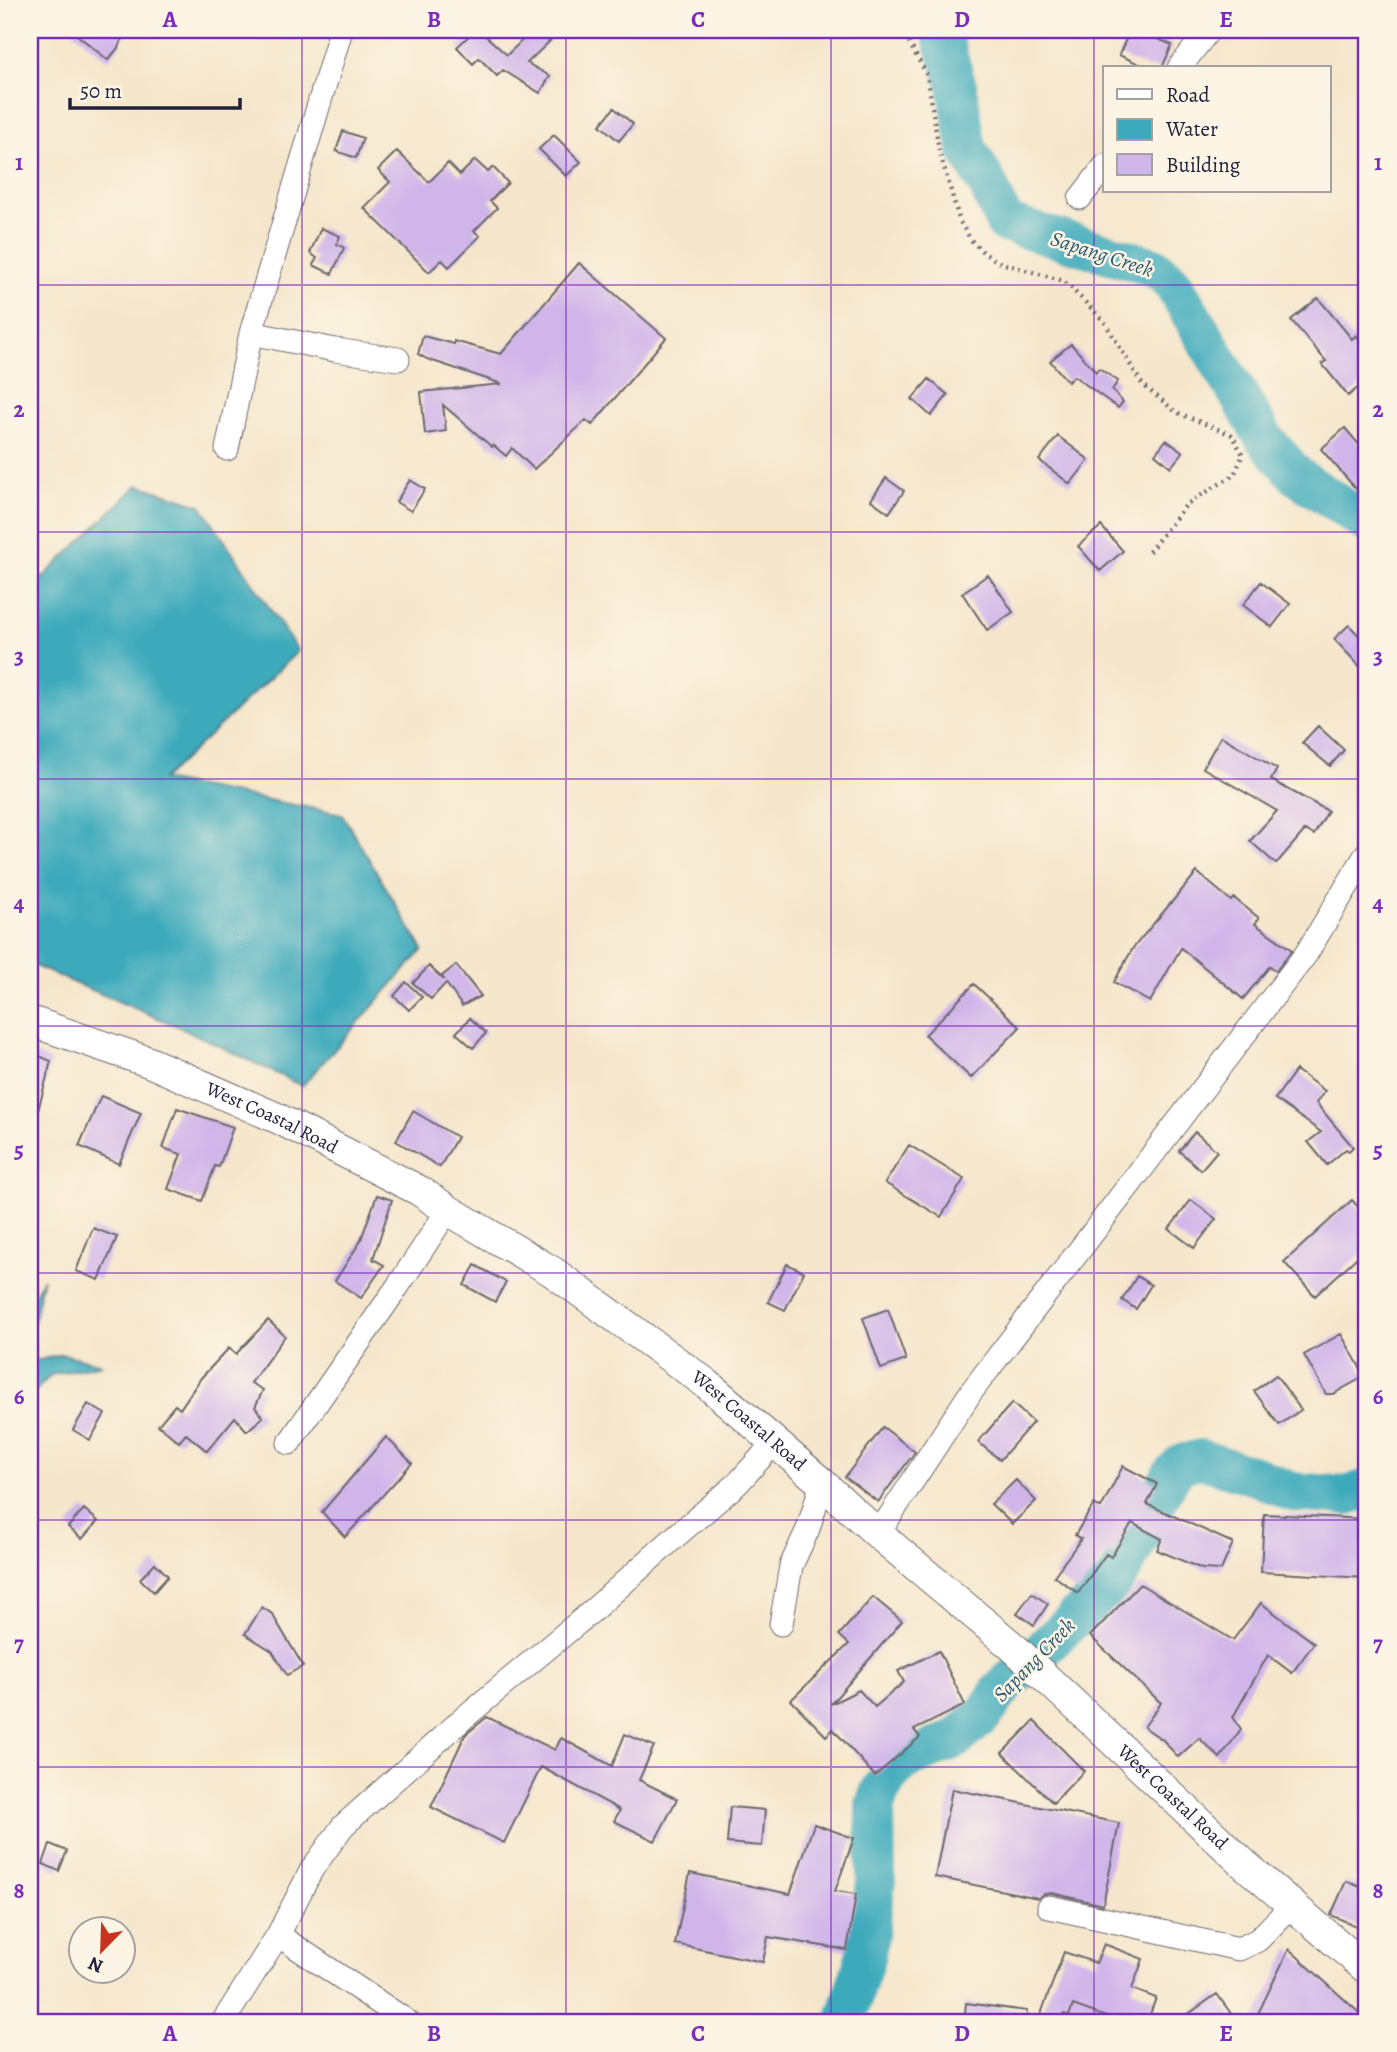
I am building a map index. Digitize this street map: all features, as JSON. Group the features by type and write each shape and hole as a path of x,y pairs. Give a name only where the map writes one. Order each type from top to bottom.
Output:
{"main road":[{"name":"West Coastal Road","path":"30,1021 149,1062 277,1118 420,1191 553,1272 707,1384 878,1534 1013,1647 1244,1864 1367,1969"}],"street":[{"path":"227,449 251,334 341,30"},
{"path":"1181,66 1209,30"},
{"path":"1080,198 1103,169"},
{"path":"251,334 398,359"},
{"path":"878,1534 971,1392 1306,954 1367,853"},
{"path":"289,1443 448,1210"},
{"path":"223,2022 278,1935 312,1869 343,1826 466,1716 591,1612 737,1484 775,1443"},
{"path":"780,1624 791,1566 808,1529 822,1483"},
{"path":"1049,1907 1240,1949 1258,1940 1292,1905"},
{"path":"278,1935 408,2022"}],"path":[{"path":"902,30 927,75 939,150 960,222 971,240 985,254 1001,264 1064,281 1104,321 1142,384 1176,412 1232,435 1243,455 1234,475 1187,505 1147,554"}],"water":[{"path":"138,485 201,505 298,651 162,780 342,814 423,950 302,1086 184,1029 30,964 30,590"},
{"path":"43,1278 32,1328 35,1361 63,1354 102,1364 51,1375 30,1397 30,1304"}],"building":[{"path":"71,30 126,30 118,48 108,60"},
{"path":"475,30 479,30 507,55 533,30 543,30 552,39 527,63 550,76 540,93 503,70 497,76 479,58 473,64 457,47"},
{"path":"1130,30 1137,30 1172,45 1163,66 1144,66 1119,55"},
{"path":"614,108 633,124 619,141 600,125"},
{"path":"343,131 363,138 356,158 336,151"},
{"path":"554,135 581,162 566,176 539,149"},
{"path":"397,151 429,182 448,163 460,175 475,160 488,172 493,167 508,183 490,201 497,208 474,231 480,236 449,267 442,260 429,272 364,208 390,182 378,170"},
{"path":"321,228 340,236 337,244 344,248 332,274 313,265 317,258 310,253"},
{"path":"579,263 666,338 592,425 586,420 534,469 512,448 506,456 493,445 492,447 443,405 446,431 425,434 421,392 502,384 418,354 423,336 501,354"},
{"path":"1318,298 1352,339 1356,335 1367,348 1367,380 1348,396 1322,364 1326,361 1291,320"},
{"path":"1071,344 1096,372 1099,368 1118,381 1112,390 1123,402 1118,408 1074,376 1068,382 1050,361"},
{"path":"929,379 948,395 931,416 912,399"},
{"path":"1345,428 1367,454 1367,481 1357,490 1321,449"},
{"path":"1058,436 1089,460 1070,484 1039,460"},
{"path":"1166,440 1183,452 1171,467 1155,454"},
{"path":"886,478 904,491 889,513 871,500"},
{"path":"410,480 425,489 411,511 396,502"},
{"path":"1101,526 1123,551 1100,571 1078,546"},
{"path":"988,575 1013,612 987,630 962,593"},
{"path":"1261,582 1290,604 1272,627 1243,605"},
{"path":"1349,625 1367,644 1367,674 1334,639"},
{"path":"1318,726 1344,750 1330,766 1302,743"},
{"path":"1221,736 1277,769 1271,780 1328,811 1314,835 1305,830 1276,864 1250,841 1277,811 1203,768"},
{"path":"1197,872 1231,901 1234,898 1259,918 1255,924 1292,950 1276,971 1270,966 1243,999 1181,948 1150,1002 1114,982 1133,948"},
{"path":"456,965 481,996 462,1006 446,983 431,999 413,983 429,966 444,980 442,976"},
{"path":"406,982 422,997 409,1010 394,996"},
{"path":"974,984 1020,1027 971,1078 925,1035"},
{"path":"470,1018 486,1033 473,1048 456,1033"},
{"path":"30,1052 51,1061 36,1118 30,1117"},
{"path":"1296,1070 1325,1091 1316,1103 1353,1147 1349,1151 1346,1149 1327,1165 1308,1142 1321,1132 1275,1099"},
{"path":"101,1096 141,1113 119,1164 79,1146"},
{"path":"177,1108 233,1127 219,1167 215,1166 202,1201 168,1189 181,1154 163,1148"},
{"path":"413,1111 457,1137 440,1167 396,1141"},
{"path":"1195,1132 1217,1151 1201,1170 1179,1151"},
{"path":"909,1145 964,1179 941,1217 885,1183"},
{"path":"377,1195 392,1200 373,1259 384,1265 361,1298 335,1281 360,1242"},
{"path":"1191,1200 1216,1219 1194,1248 1169,1229"},
{"path":"1352,1200 1367,1217 1367,1248 1315,1296 1284,1262"},
{"path":"93,1228 117,1237 99,1280 76,1271"},
{"path":"787,1264 804,1272 785,1310 768,1302"},
{"path":"475,1265 506,1282 495,1302 464,1285"},
{"path":"1137,1276 1151,1285 1136,1309 1122,1300"},
{"path":"888,1309 906,1360 881,1369 863,1318"},
{"path":"268,1320 285,1336 251,1383 263,1390 255,1407 263,1417 247,1431 235,1417 207,1451 186,1434 179,1442 158,1425 175,1405 180,1409 201,1378 229,1348 236,1354"},
{"path":"1341,1334 1365,1376 1333,1394 1326,1394 1304,1355"},
{"path":"1276,1375 1301,1410 1279,1425 1254,1391"},
{"path":"1012,1403 1033,1422 1000,1460 978,1442"},
{"path":"88,1404 105,1414 90,1440 73,1430"},
{"path":"883,1427 915,1452 878,1502 845,1477"},
{"path":"386,1437 412,1463 345,1537 322,1512"},
{"path":"1123,1466 1157,1484 1147,1504 1233,1543 1221,1570 1202,1569 1157,1550 1162,1539 1132,1523 1111,1557 1106,1554 1078,1593 1054,1576 1081,1539 1075,1535 1094,1504 1101,1508"},
{"path":"1016,1480 1036,1501 1012,1524 991,1504"},
{"path":"84,1509 98,1521 82,1539 68,1527"},
{"path":"1264,1514 1367,1519 1366,1578 1261,1572"},
{"path":"155,1563 168,1576 154,1592 140,1579"},
{"path":"1140,1584 1233,1640 1261,1603 1314,1643 1292,1673 1268,1655 1233,1717 1241,1729 1220,1758 1199,1738 1178,1757 1163,1740 1144,1727 1161,1703 1090,1636"},
{"path":"1032,1593 1048,1604 1034,1625 1017,1613"},
{"path":"873,1597 902,1621 831,1704 859,1690 875,1707 904,1682 898,1671 939,1651 965,1705 914,1730 920,1737 875,1776 833,1729 826,1736 791,1700 849,1644 839,1635"},
{"path":"262,1607 272,1614 303,1666 287,1675 272,1651 245,1634"},
{"path":"487,1717 555,1750 561,1738 612,1766 625,1734 654,1746 639,1780 677,1799 655,1841 614,1821 620,1810 541,1767 504,1843 431,1807 465,1735"},
{"path":"1034,1721 1084,1771 1053,1803 1002,1753"},
{"path":"952,1789 1119,1823 1103,1905 1052,1893 1038,1898 935,1877"},
{"path":"730,1807 765,1810 762,1846 727,1843"},
{"path":"814,1824 854,1838 835,1891 856,1894 847,1950 768,1937 763,1962 675,1944 690,1873 790,1894"},
{"path":"50,1844 67,1851 59,1871 43,1864"},
{"path":"1346,1881 1367,1890 1367,1931 1331,1915"},
{"path":"1104,1944 1143,1959 1132,1989 1156,1998 1147,2022 1120,2022 1073,2005 1069,2016 1064,2014 1061,2022 1038,2022 1064,1952 1096,1963"},
{"path":"1289,1949 1367,2020 1367,2022 1254,2022"},
{"path":"1217,1994 1237,2022 1177,2022"},
{"path":"966,2003 1027,2011 1026,2022 964,2022"}],"waterway":[{"name":"Sapang Creek","path":"940,30 957,86 967,149 987,183 1005,223 1154,267 1172,282 1264,438 1297,476 1367,523"},
{"name":"Sapang Creek","path":"845,2022 866,1954 876,1882 875,1805 880,1791 892,1772 904,1761 956,1739 985,1713 1003,1687 1115,1580 1171,1475 1181,1464 1200,1459 1258,1477 1292,1492 1347,1496 1367,1489"}]}
